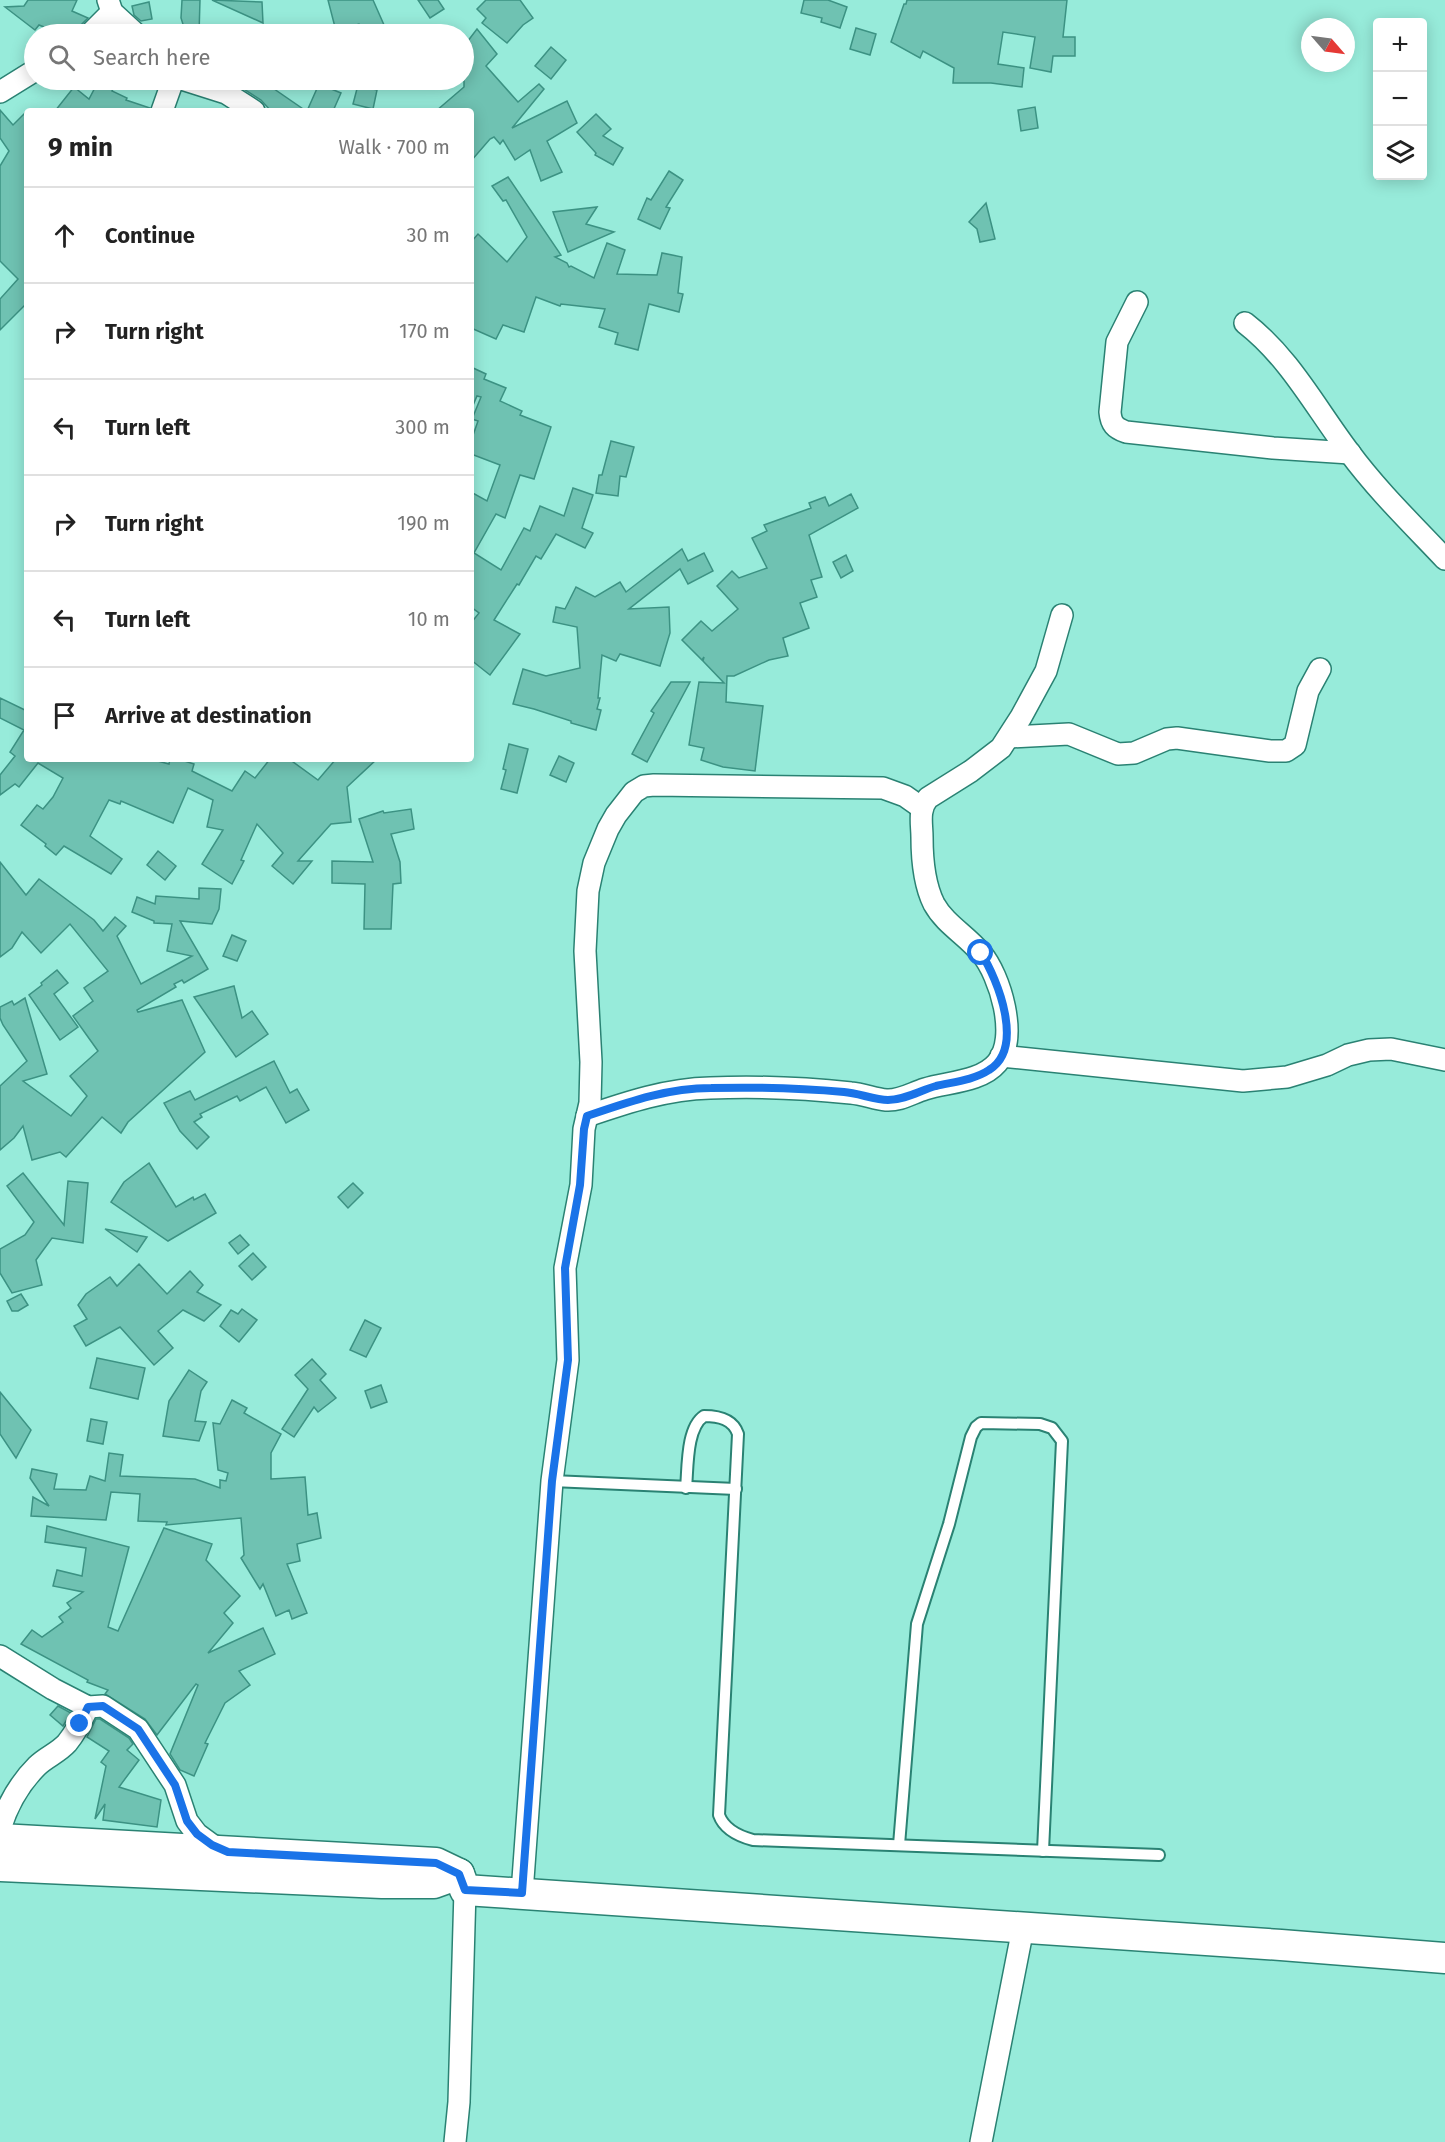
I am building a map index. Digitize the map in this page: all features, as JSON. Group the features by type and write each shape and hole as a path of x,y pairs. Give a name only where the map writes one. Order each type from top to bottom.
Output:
{"street":[{"path":"97,24 110,6 127,24"},
{"path":"0,92 24,78"},
{"path":"163,108 169,90"},
{"path":"217,90 226,93 249,108"},
{"path":"1137,302 1117,342 1115,353 1110,412 1111,420 1117,429 1126,432 1274,448 1350,453"},
{"path":"1245,323 1270,343 1350,453 1404,516 1445,559"},
{"path":"587,1116 657,1093 709,1088 802,1088 895,1100 925,1089 973,1077 989,1070 1001,1056 1007,1032 1007,1018 989,965 981,953 942,915 928,891 922,858 920,815 931,796 991,757 1010,737 1046,671 1062,615"},
{"path":"1010,737 1069,734 1118,754 1134,753 1167,739 1177,738 1270,751 1286,751 1295,745 1308,691 1320,669"},
{"path":"522,1893 552,1481 568,1360 565,1268 580,1185 591,1062 585,929 590,875 608,829 624,803 634,792 644,786 883,788 905,796 922,808"},
{"path":"1001,1056 1243,1081 1287,1077 1327,1065 1348,1055 1369,1050 1391,1049 1445,1060"},
{"path":"0,1656 53,1689 88,1707 103,1706 138,1729 175,1785 187,1821 197,1834 212,1845 228,1852"},
{"path":"0,1829 12,1798 20,1786 38,1765 65,1745 80,1724 88,1707"},
{"path":"0,1839 436,1863 462,1882"},
{"path":"0,1866 382,1883 462,1882 522,1893 1445,1958"},
{"path":"455,2142 459,2102 462,1882"},
{"path":"981,2142 1023,1928"}],"lane":[{"path":"686,1488 692,1435 696,1424 704,1416 731,1422 738,1434 719,1815 721,1821 733,1832 753,1840 1159,1855"},
{"path":"899,1845 917,1624 950,1524 971,1437 981,1423 1040,1424 1052,1428 1062,1441 1043,1851"},
{"path":"552,1481 736,1489"}],"building":[{"path":"28,0 77,0 72,11 88,18 82,24 27,24 5,7 24,6"},
{"path":"182,0 200,0 199,24 183,24"},
{"path":"212,0 262,2 263,23"},
{"path":"328,0 373,0 384,24 359,24 334,24"},
{"path":"418,0 438,0 444,9 430,18"},
{"path":"486,0 520,0 533,18 523,25 507,43 482,23 486,18 477,9"},
{"path":"804,0 828,0 847,7 840,28 821,22 822,18 801,13"},
{"path":"907,0 1067,0 1063,37 1075,37 1075,56 1053,56 1051,72 1030,68 1035,37 1003,32 998,64 1024,68 1022,87 991,83 953,83 954,68 923,51 920,58 891,42"},
{"path":"149,2 152,19 141,21 134,15 132,6"},
{"path":"856,28 876,34 870,55 850,49"},
{"path":"477,29 497,54 486,66 518,102 539,84 544,89 512,128 567,101 577,123 547,141 562,172 541,181 530,150 515,160 503,140 500,144 494,137 474,158 474,108 440,108 460,90 474,90 474,33"},
{"path":"551,47 566,60 551,79 535,66"},
{"path":"72,90 78,90 89,99 94,90 113,90 127,98 126,100 150,108 57,108"},
{"path":"245,90 276,90 302,108 268,108 261,100"},
{"path":"316,90 334,90 341,93 334,108 308,108"},
{"path":"357,90 377,90 373,108 353,104"},
{"path":"1035,107 1038,128 1021,131 1018,110"},
{"path":"0,110 13,125 24,114 24,306 0,330 0,299 18,279 0,261 0,166 9,151 0,138"},
{"path":"596,114 611,129 603,136 623,148 613,165 595,155 596,153 577,132"},
{"path":"669,171 683,180 666,207 670,208 660,229 638,219 647,198 651,200"},
{"path":"508,177 561,255 555,257 567,263 569,267 594,278 607,243 625,250 617,274 657,275 662,253 682,257 678,293 683,294 679,312 649,304 638,350 615,344 618,333 599,327 605,309 561,304 560,306 536,297 524,332 503,325 496,339 474,329 474,239 478,234 507,262 527,237 506,200 503,201 492,186"},
{"path":"986,203 995,239 980,242 977,229 969,222"},
{"path":"597,207 586,224 614,232 568,252 553,212"},
{"path":"474,368 486,374 484,379 506,388 500,401 522,411 520,415 551,427 534,479 520,475 505,518 496,514 474,553 474,494 487,501 500,465 474,455 474,432 478,421 474,420 474,414 481,397 477,396 474,403"},
{"path":"611,441 634,447 626,477 620,476 618,496 596,493 599,475 602,475"},
{"path":"573,488 593,495 582,528 593,533 585,548 556,534 541,559 536,556 494,620 520,634 490,675 474,662 474,619 479,613 474,609 474,553 501,570 524,528 530,531 540,506 564,516"},
{"path":"851,494 858,508 809,535 822,577 811,580 817,597 800,603 809,628 783,638 788,656 769,660 734,676 727,676 726,702 763,706 755,771 723,767 701,760 704,748 689,745 699,682 724,683 703,661 704,657 702,660 682,640 701,621 712,631 738,609 717,586 732,571 739,578 767,568 752,538 767,531 764,525 811,508 809,503 825,497 829,506"},
{"path":"682,549 688,561 704,553 713,571 688,584 680,569 629,609 669,607 670,633 660,666 620,654 616,661 602,655 598,698 600,698 597,709 601,710 596,730 513,704 523,669 546,676 580,668 577,627 553,622 556,607 565,609 576,587 595,597 620,582 626,592"},
{"path":"846,555 853,571 841,578 833,562"},
{"path":"671,682 690,682 647,762 632,754 654,713 651,711"},
{"path":"0,698 24,710 24,730 0,718"},
{"path":"24,730 24,762 161,762 169,764 169,762 188,762 194,764 192,771 232,791 245,771 255,778 268,762 293,762 318,780 333,762 374,762 347,787 351,822 331,824 298,861 312,861 293,884 272,866 283,853 257,824 241,860 244,861 232,884 202,864 223,830 207,827 213,800 188,788 173,823 121,801 120,804 109,800 90,836 122,859 111,874 64,846 56,855 45,846 46,844 21,825 37,805 43,809 53,797 63,778 38,763 19,787 15,784 0,795 0,775 15,756 10,752"},
{"path":"509,744 528,749 517,793 501,789"},
{"path":"559,756 574,763 566,782 550,775"},
{"path":"411,809 414,829 391,834 400,862 401,883 393,884 391,929 364,929 365,884 332,883 332,861 373,862 359,819 383,811 384,813"},
{"path":"158,851 176,866 165,880 147,865"},
{"path":"0,862 26,895 39,879 94,920 103,931 115,917 126,926 117,936 141,984 192,956 167,951 172,924 154,923 132,912 137,897 155,904 156,896 199,899 199,888 221,889 219,909 212,924 180,921 208,969 184,983 182,980 174,984 176,987 137,1010 138,1012 182,1000 205,1052 128,1122 121,1133 102,1117 66,1157 60,1152 32,1160 23,1126 14,1138 0,1150 0,1086 27,1061 3,1025 0,1018 0,1007 12,1001 14,1005 25,998 47,1074 23,1081 71,1116 87,1096 70,1076 98,1051 73,1016 93,1001 84,988 108,971 70,924 41,953 22,932 12,948 0,957"},
{"path":"232,935 246,941 237,961 223,956"},
{"path":"57,970 68,983 54,994 78,1027 60,1040 29,995"},
{"path":"234,986 242,1018 252,1011 268,1034 236,1057 194,997"},
{"path":"274,1061 290,1093 297,1089 309,1110 286,1123 266,1087 240,1101 237,1096 200,1114 202,1117 194,1122 209,1137 197,1149 180,1131 164,1103 190,1091 195,1100"},
{"path":"149,1163 176,1207 193,1197 194,1200 205,1194 216,1213 168,1241 111,1202 124,1182"},
{"path":"23,1173 64,1225 68,1181 88,1183 83,1243 52,1238 36,1260 42,1285 12,1293 0,1273 0,1249 25,1235 34,1222 7,1186"},
{"path":"353,1183 363,1193 348,1208 338,1197"},
{"path":"105,1229 147,1237 137,1252"},
{"path":"240,1235 249,1245 238,1254 229,1243"},
{"path":"253,1253 266,1267 252,1280 239,1266"},
{"path":"139,1264 167,1294 190,1271 203,1285 197,1292 221,1305 204,1321 183,1310 158,1331 173,1348 154,1365 120,1327 86,1346 74,1326 87,1319 78,1305 86,1294 110,1277 117,1286"},
{"path":"21,1294 28,1305 18,1311 12,1311 7,1301"},
{"path":"242,1309 257,1320 239,1342 220,1326 231,1310 238,1314"},
{"path":"365,1320 381,1328 366,1357 350,1350"},
{"path":"97,1358 145,1368 138,1399 90,1388"},
{"path":"312,1359 326,1374 320,1380 336,1398 318,1412 314,1407 294,1437 282,1429 308,1389 295,1375"},
{"path":"189,1370 207,1382 201,1391 195,1421 206,1422 199,1441 163,1436 169,1401"},
{"path":"381,1385 387,1402 371,1408 365,1391"},
{"path":"0,1392 31,1430 16,1458 0,1434"},
{"path":"232,1400 247,1408 244,1413 281,1434 271,1453 271,1479 305,1477 308,1515 317,1513 321,1538 297,1544 300,1561 287,1564 307,1613 292,1619 289,1610 276,1616 263,1584 260,1589 241,1558 244,1555 241,1518 166,1525 167,1522 138,1521 140,1494 111,1492 106,1520 31,1516 33,1497 49,1506 30,1478 32,1469 57,1474 54,1489 86,1490 90,1476 105,1481 109,1453 123,1455 120,1476 195,1479 220,1488 220,1480 226,1481 228,1473 218,1470 213,1423 220,1424"},
{"path":"91,1419 107,1422 103,1444 87,1441"},
{"path":"47,1526 129,1547 108,1627 118,1631 164,1528 212,1544 206,1560 240,1596 224,1613 233,1623 208,1653 263,1628 275,1654 239,1671 250,1685 225,1703 205,1743 208,1744 194,1776 180,1770 170,1754 198,1685 196,1684 157,1735 145,1719 105,1694 108,1690 87,1682 88,1680 21,1644 32,1630 42,1637 63,1622 59,1617 71,1608 67,1603 83,1592 53,1586 57,1570 82,1576 86,1548 45,1542"},
{"path":"58,1706 71,1713 63,1726 50,1715"},
{"path":"96,1719 100,1719 129,1738 133,1744 127,1750 139,1760 119,1787 161,1800 157,1827 103,1820 105,1804 95,1819 106,1766 101,1762 109,1751 87,1737"}],"route":[{"path":"80,1724 88,1707 103,1706 138,1729 175,1785 187,1821 197,1834 212,1845 228,1852 436,1863 459,1874 465,1890 522,1893 552,1481 568,1360 564,1300 565,1268 580,1185 587,1116 657,1093 709,1088 802,1088 895,1100 925,1089 973,1077 997,1064 1007,1032 1007,1018 1003,1003 989,965 981,953"}]}
